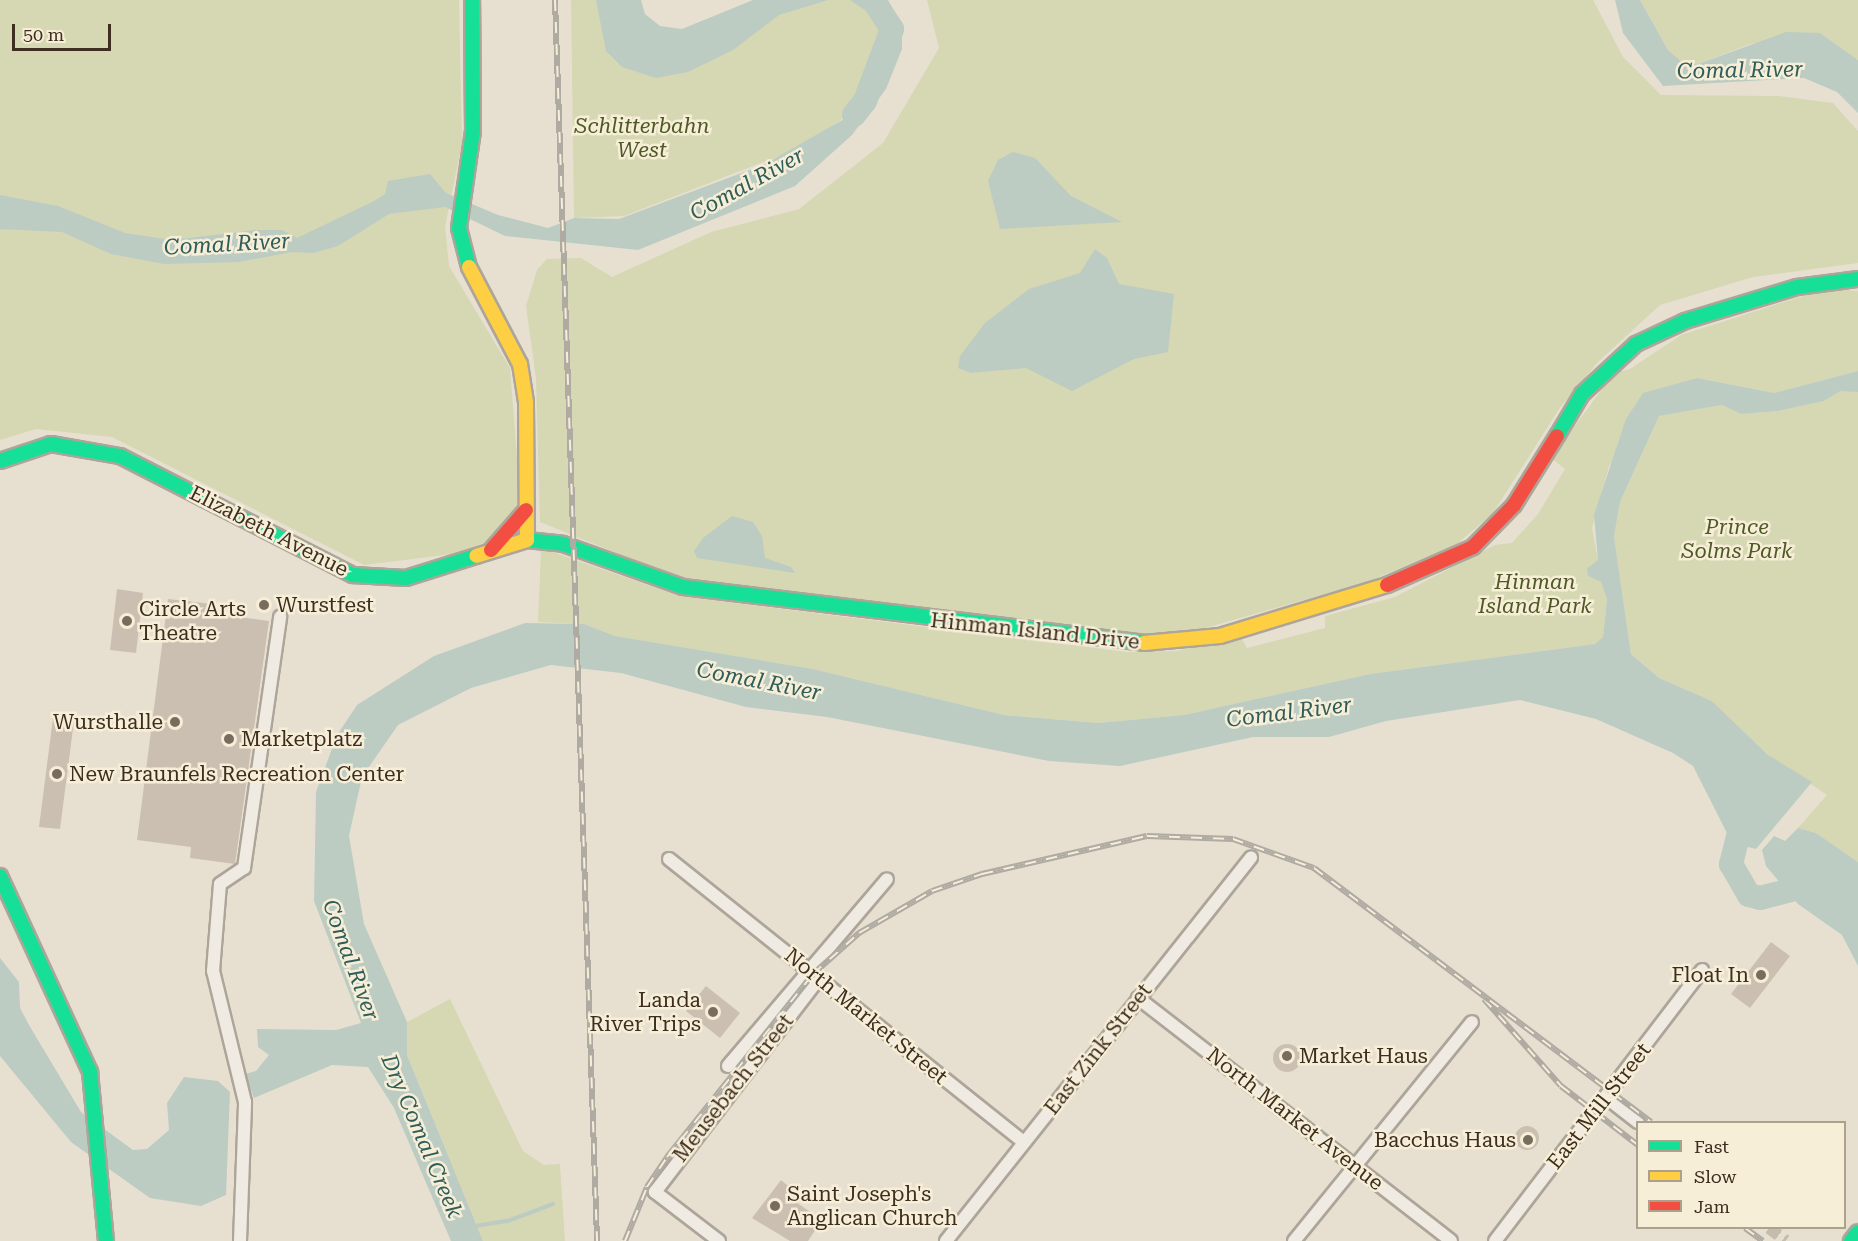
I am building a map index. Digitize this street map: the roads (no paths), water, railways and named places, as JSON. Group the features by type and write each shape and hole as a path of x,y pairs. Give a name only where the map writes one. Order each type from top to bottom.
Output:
{"street":[{"path":"472,0 473,131 459,228 466,263 520,364 526,403 527,540"},
{"name":"Hinman Island Drive","path":"527,540 563,544 683,587 1128,644 1220,636 1390,584 1473,547 1514,505 1582,394 1616,360 1664,328 1797,287 1858,279"},
{"name":"Elizabeth Avenue","path":"0,461 51,444 120,456 353,575 406,578 527,540"},
{"path":"491,550 526,510"},
{"path":"240,1241 245,1102 213,971 220,884 244,868 280,617"},
{"name":"East Zink Street","path":"946,1241 1251,858"},
{"name":"North Market Street","path":"669,859 1024,1142"},
{"path":"0,876 85,1058 92,1087 107,1239"},
{"name":"Meusebach Street","path":"728,1066 806,969 887,879"},
{"name":"East Mill Street","path":"1495,1241 1607,1098 1702,970"},
{"name":"Meusebach Street","path":"718,1241 656,1192 665,1175 819,978"},
{"name":"North Market Avenue","path":"1138,998 1451,1241"},
{"path":"1293,1241 1472,1022"},
{"path":"1607,1098 1637,1121"},
{"path":"1851,1241 1858,1232"}],"water":[{"path":"596,0 641,0 645,14 660,26 682,29 753,0 828,0 779,15 733,50 688,72 656,78 622,67 606,51"},
{"path":"850,0 888,0 902,28 902,49 886,89 852,135 795,186 638,250 505,236 445,207 389,214 338,246 313,253 292,252 239,262 164,264 111,254 62,232 0,229 0,195 58,206 125,233 172,240 256,230 282,230 297,238 374,201 385,194 388,181 430,174 446,193 498,215 548,228 574,218 619,219 765,164 846,118 881,74 885,34 881,21"},
{"path":"1615,0 1640,0 1668,50 1682,62 1698,64 1786,32 1820,33 1858,60 1858,113 1837,92 1804,78 1663,86 1623,33"},
{"path":"1013,152 1035,158 1071,196 1122,222 1000,229 988,181 998,160"},
{"path":"1095,249 1107,258 1119,284 1174,294 1168,352 1134,359 1072,391 1026,368 971,373 958,368 960,356 985,323 1029,289 1080,273"},
{"name":"Dry Comal Creek","path":"1858,371 1858,392 1840,391 1824,401 1778,411 1741,414 1722,405 1659,416 1620,502 1614,537 1631,654 1659,678 1712,701 1768,755 1812,782 1756,849 1732,843 1693,766 1673,753 1596,719 1520,700 1386,721 1329,737 1253,737 1120,766 1049,761 827,717 746,707 621,673 551,665 471,688 398,725 362,777 349,836 364,924 407,1022 407,1055 483,1241 451,1241 394,1108 368,1067 332,1065 254,1098 245,1074 256,1071 269,1055 258,1047 257,1029 336,1030 361,1023 314,901 316,792 337,735 357,705 434,656 525,623 584,624 615,636 813,669 1004,715 1098,723 1184,715 1370,674 1595,644 1603,637 1607,600 1601,582 1588,576 1587,568 1598,560 1594,515 1626,419 1643,393 1697,378 1774,393"},
{"path":"732,516 753,522 762,536 765,558 791,567 795,573 697,558 694,551 703,538"},
{"path":"1798,828 1816,833 1858,862 1858,966 1842,935 1798,904 1766,866 1762,850 1774,836 1785,841"},
{"path":"0,958 19,982 20,1008 81,1112 133,1150 147,1149 169,1130 167,1103 184,1077 218,1081 230,1092 226,1195 201,1206 150,1198 71,1142 0,1056"}],"waterway":[{"name":"Comal River","path":"854,115 865,101 892,29 873,0"},
{"path":"1744,813 1731,864 1749,895 1760,898 1819,883"},
{"path":"475,1226 508,1221 553,1204"}],"tunnel":[{"path":"1770,1229 1786,1241"}],"railway":[{"path":"555,0 597,1241"},
{"path":"625,1241 647,1187 667,1157 813,974 859,933 932,891 982,874 1147,836 1233,839 1314,868 1650,1121"},
{"path":"1484,999 1561,1086 1636,1143"},
{"path":"1746,1229 1763,1241"}],"place":[{"name":"Wurstfest","path":"264,605"},
{"name":"Circle Arts Theatre","path":"127,621"},
{"name":"Wursthalle","path":"175,722"},
{"name":"Marketplatz","path":"229,739"},
{"name":"New Braunfels Recreation Center","path":"57,774"},
{"name":"Float In","path":"1761,975"},
{"name":"Landa River Trips","path":"713,1012"},
{"name":"Market Haus","path":"1287,1056"},
{"name":"Bacchus Haus","path":"1528,1140"},
{"name":"Saint Joseph's Anglican Church","path":"775,1206"}],"park label":[{"name":"Schlitterbahn West","path":"642,138"},
{"name":"Prince Solms Park","path":"1737,539"},
{"name":"Hinman Island Park","path":"1535,594"}]}
